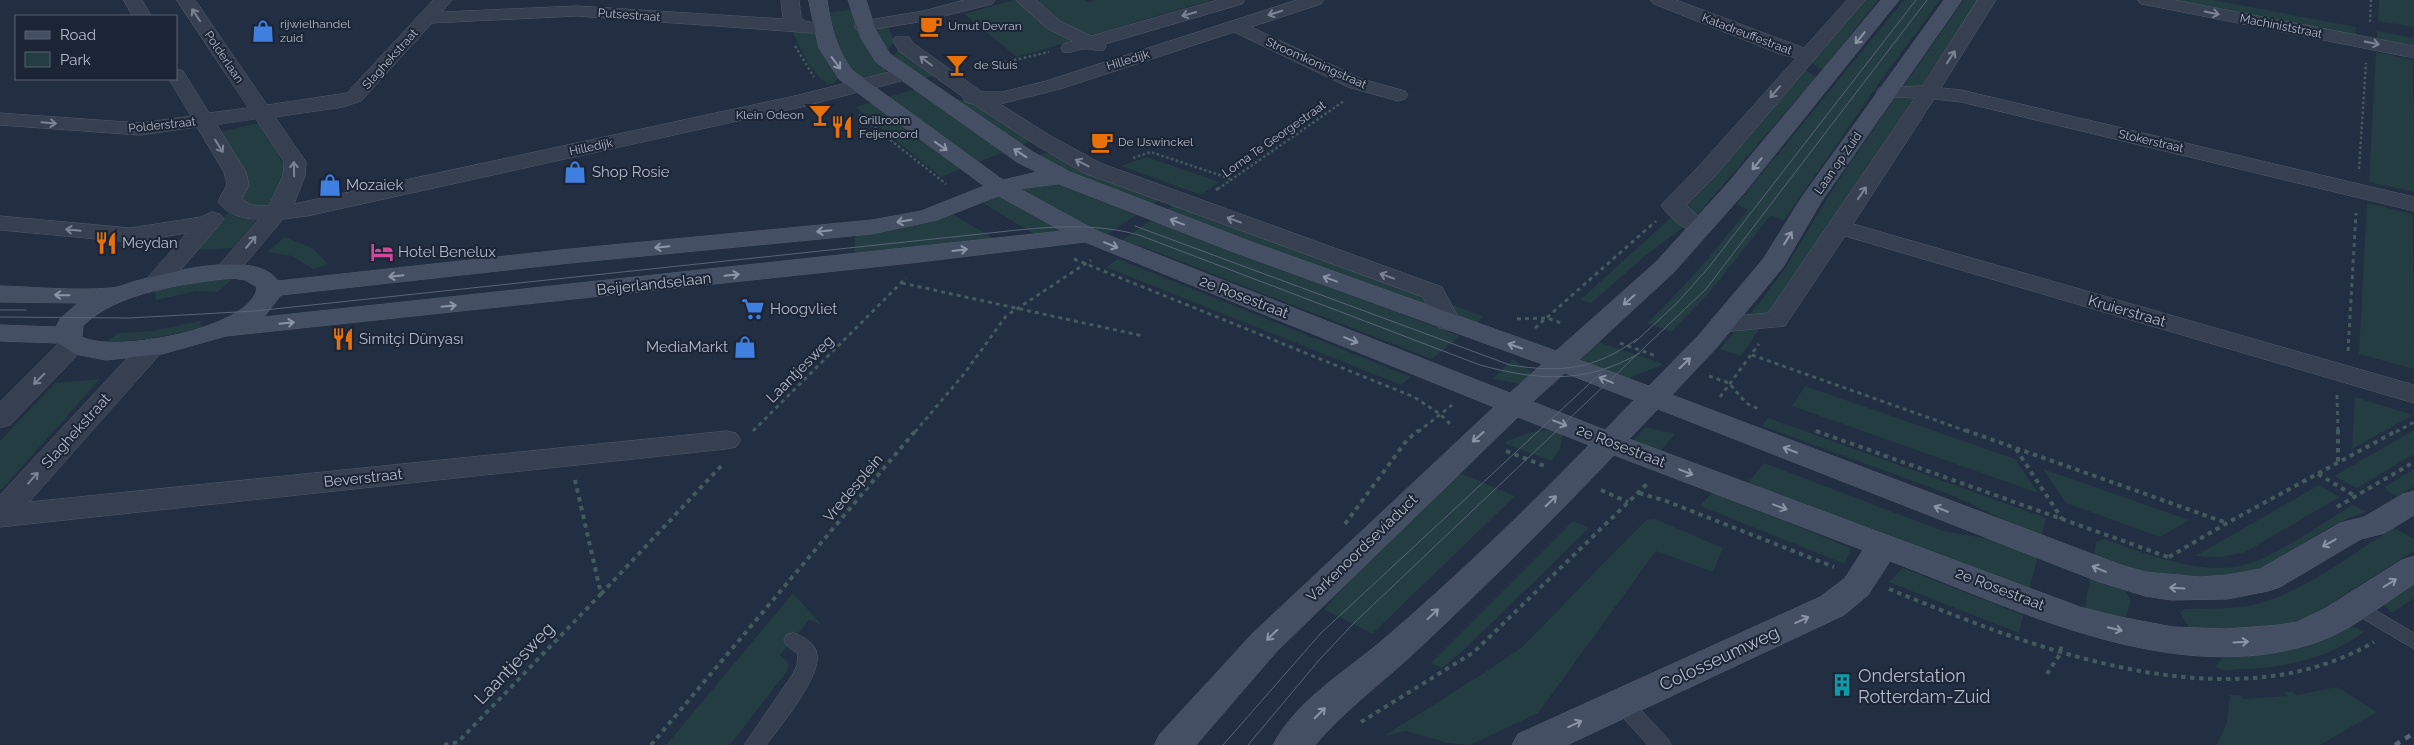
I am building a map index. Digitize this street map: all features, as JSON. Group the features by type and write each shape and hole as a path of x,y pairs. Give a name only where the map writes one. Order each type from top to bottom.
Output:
{"main road":[{"name":"2e Rosestraat","path":"818,0 822,30 832,58 846,75 999,187 1087,235 1662,463 2088,622 2141,635 2171,639 2226,643 2259,641 2307,632 2324,624 2414,568"},
{"path":"857,0 864,26 872,45 883,58 905,74 941,86 1025,157 1062,177 1448,322 1561,362 1702,418 2109,573 2146,584 2171,588 2227,587 2268,579 2351,531 2374,525 2414,501"},
{"path":"1561,362 1666,267 1736,188 1890,0"},
{"name":"Laan op Zuid","path":"1651,397 1722,324 1774,262 1810,202 1886,92 1953,0"},
{"path":"270,289 570,256 872,227 916,219 999,187 1030,178 1062,177"},
{"name":"Beijerlandselaan","path":"221,329 911,256 1087,235"},
{"path":"0,333 70,339 104,352 152,347 176,343 221,329 255,311 268,296 270,289 268,282 257,276 226,272 195,274 156,283 111,296 84,310 70,324 70,339"},
{"path":"0,294 111,296"},
{"name":"Varkenoordseviaduct","path":"1173,745 1264,642 1477,438 1561,362"},
{"path":"1292,745 1321,712 1398,647 1574,479 1651,397"},
{"name":"Colosseumweg","path":"1531,745 1832,606 1849,596 1864,579 1882,544"}],"street":[{"path":"133,0 141,15"},
{"name":"Polderlaan","path":"186,0 263,113"},
{"name":"Slaghekstraat","path":"263,113 343,101 354,97 443,0"},
{"path":"790,0 792,20 800,26"},
{"path":"864,26 924,16 986,0"},
{"path":"1026,0 1051,22 1088,43 1137,58"},
{"name":"Hilledijk","path":"1070,48 1236,0"},
{"name":"Hilledijk","path":"976,98 1002,98 1053,85 1315,0"},
{"name":"Katadreuffestraat","path":"1660,0 1787,50 1804,59"},
{"path":"1700,228 1672,205 1708,170 1856,0"},
{"path":"1722,324 1776,320 1987,0"},
{"name":"Machiniststraat","path":"2147,0 2414,52"},
{"name":"Machiniststraat","path":"2225,0 2414,36"},
{"path":"888,2 902,41 941,86 976,98 1050,146 1097,170 1433,292 1448,322"},
{"name":"Putsestraat","path":"427,18 572,11 800,26 822,30"},
{"path":"1051,22 1088,25 1118,34 1137,58"},
{"name":"Stroomkoningstraat","path":"1235,26 1366,86 1398,95"},
{"path":"883,58 902,41"},
{"path":"1804,59 1827,79"},
{"name":"Hilledijk","path":"276,213 307,209 832,94 905,74"},
{"path":"156,283 228,201 238,184 235,172 178,77"},
{"name":"Stokerstraat","path":"1886,92 1928,92 1961,96 2414,204"},
{"path":"226,272 276,213 292,186 296,171 295,162 263,113"},
{"name":"Polderstraat","path":"0,119 128,129 263,113"},
{"path":"228,201 246,212 276,213"},
{"path":"0,223 130,235 208,223"},
{"name":"Kruierstraat","path":"1839,227 2414,394"},
{"path":"0,419 70,339"},
{"name":"Slaghekstraat","path":"0,515 152,347"},
{"name":"Beverstraat","path":"0,515 568,456 734,446"}],"lane":[{"path":"2355,605 2414,642"},
{"path":"754,745 790,697 807,666 808,657 805,649 793,640"},
{"path":"1621,702 1662,745"}],"path":[{"path":"782,25 814,77 907,156 948,186"},
{"name":"Lorna Te Georgestraat","path":"1193,206 1366,86"},
{"path":"1097,170 1151,152 1231,180"},
{"path":"1516,346 1672,205"},
{"name":"2e Rosestraat","path":"1039,241 1086,265 1414,397 1440,414 1457,431 1628,502"},
{"name":"Laantjesweg","path":"444,745 456,743 601,594 734,446 755,430 902,283 916,266 911,256"},
{"name":"Vredesplein","path":"651,745 964,374 1006,316 1086,265"},
{"path":"902,283 1143,336"},
{"path":"1702,418 1752,356 1776,320"},
{"path":"1752,356 2227,523"},
{"path":"2338,463 2337,390 2347,375"},
{"path":"1729,383 1746,403 1766,412"},
{"name":"Varkenoordseviaduct","path":"1342,528 1407,440 1472,388"},
{"path":"2169,557 2227,523 2414,422"},
{"path":"1812,429 2062,520 2169,557 2178,558"},
{"name":"Laantjesweg","path":"734,446 755,430"},
{"path":"2015,448 2062,520"},
{"path":"568,456 601,594"},
{"path":"2330,510 2414,462"},
{"path":"1356,727 1362,721 1474,652 1639,493 1662,463"},
{"path":"2318,474 2355,496"}],"green space":[{"path":"1013,0 1084,0 1088,2 1096,0 1211,0 1017,57 964,14"},
{"path":"1863,0 1878,0 1822,70 1809,61"},
{"path":"1904,0 1940,0 1882,79 1784,220 1770,216 1709,293 1671,332 1647,323 1712,254 1748,209 1736,205"},
{"path":"1964,0 1981,0 1922,89 1902,88"},
{"path":"2156,0 2214,0 2356,27 2355,39"},
{"path":"2379,0 2414,0 2414,27 2378,21"},
{"path":"854,9 887,68 885,73 861,79 836,55 825,13"},
{"path":"881,28 888,28 895,41 887,51 875,31"},
{"path":"795,29 817,34 821,51 840,76 835,82 828,85 806,60 792,31"},
{"path":"2377,31 2414,38 2414,50 2377,43"},
{"path":"899,49 937,75 923,79 893,56"},
{"path":"2376,52 2413,60 2414,192 2369,182"},
{"path":"1803,68 1816,77 1696,216 1684,206"},
{"path":"919,88 1007,151 973,164 885,98"},
{"path":"1896,96 1916,96 1741,356 1720,349 1784,270 1836,184"},
{"path":"952,99 972,101 1032,141 1018,146"},
{"path":"872,102 961,169 941,177 855,107"},
{"path":"259,123 287,170 267,211 245,202 219,132"},
{"path":"1051,153 1160,199 1151,205 1085,179 1037,156"},
{"path":"1147,157 1219,182 1201,195 1121,166"},
{"path":"1037,184 1063,186 1136,215 1105,236 1010,188"},
{"path":"996,193 1071,232 1039,237 978,200"},
{"path":"2367,203 2413,214 2414,369 2359,354"},
{"path":"1175,204 1428,296 1434,309 1166,210"},
{"path":"228,213 241,218 256,220 233,248 196,250"},
{"path":"951,213 998,241 854,257 855,232 917,224"},
{"path":"1674,215 1686,225 1646,255 1591,303 1580,300"},
{"path":"1151,220 1460,336 1432,359 1146,248 1121,241"},
{"path":"285,237 312,248 328,264 313,269 292,256 267,252"},
{"path":"1118,259 1411,377 1401,385 1106,267"},
{"path":"233,279 217,292 196,291 156,300 155,290 173,285"},
{"path":"1449,304 1483,316 1476,324 1456,316"},
{"path":"200,321 202,327 179,333 144,339 108,341 118,333 153,331"},
{"path":"1599,342 1661,363 1662,365 1623,380 1578,362"},
{"path":"1513,359 1532,372 1520,384 1493,379"},
{"path":"100,379 0,489 0,441 55,383"},
{"path":"1805,386 2015,459 2038,493 1792,406"},
{"path":"2355,397 2413,415 2352,449"},
{"path":"1768,418 2046,518 2041,538 1954,496 1762,426"},
{"path":"1646,427 1675,434 1660,451 1633,441"},
{"path":"1564,428 1560,449 1552,461 1505,442 1528,433"},
{"path":"2414,430 2414,454 2357,488 2334,476"},
{"path":"1764,463 1943,531 2002,541 2039,551 2028,595 1746,485"},
{"path":"2043,469 2189,520 2160,537 2066,503"},
{"path":"2414,469 2414,486 2397,497 2386,490 2386,486"},
{"path":"1460,473 1515,496 1372,634 1324,609 1366,563"},
{"path":"2319,485 2340,497 2245,552 2222,557 2195,556"},
{"path":"1712,492 1851,548 1845,564 1700,506"},
{"path":"2353,505 2367,512 2329,528 2269,564 2249,572 2227,577 2205,579 2159,575 2094,557 2096,542 2104,539 2179,563 2199,567 2219,568 2238,566 2257,561 2280,550"},
{"path":"1655,519 1723,548 1713,572 1656,551 1538,713 1470,745 1448,743 1406,731 1384,736 1521,648 1646,520"},
{"path":"1573,521 1589,528 1467,647 1442,668 1431,663"},
{"path":"2394,528 2414,539 2414,551 2309,617 2284,625 2192,632 2180,613 2184,609 2248,606 2275,598 2328,571"},
{"path":"1903,568 2023,615 2019,633 1889,582"},
{"path":"2091,573 2120,586 2128,595 2130,605 2123,623 2084,612"},
{"path":"2414,584 2414,598 2392,613 2383,604"},
{"path":"793,593 822,625 809,620 780,655 788,662 788,670 730,745 666,745"},
{"path":"2349,626 2365,631 2337,648 2306,660 2258,668 2221,670 2215,667 2222,658 2229,655"},
{"path":"2337,687 2377,712 2320,745 2217,745 2227,723 2230,695 2240,695 2244,699 2287,696 2284,692 2293,692 2297,695"}],"tram line":[{"path":"1634,343 1677,303 1709,267 1916,0"},
{"path":"1637,355 1706,289 1927,0"},
{"path":"1135,226 1510,365 1546,369 1577,367 1606,357 1637,339"},
{"path":"0,317 129,318 255,311 1018,230 1079,227 1109,229 1139,235 1480,365 1522,374 1562,377 1601,370 1637,355"},
{"path":"0,310 26,310"},
{"path":"1248,745 1320,659 1353,624 1637,355"},
{"path":"1223,745 1321,633 1601,373"}],"railway":[{"path":"2395,745 2414,733"}],"place":[{"name":"Umut Devran","path":"931,26"},
{"name":"rijwielhandel zuid","path":"263,31"},
{"name":"de Sluis","path":"957,65"},
{"name":"Klein Odeon","path":"820,115"},
{"name":"Grillroom Feijenoord","path":"842,127"},
{"name":"De IJswinckel","path":"1102,142"},
{"name":"Shop Rosie","path":"575,172"},
{"name":"Mozaiek","path":"330,185"},
{"name":"Meydan","path":"106,243"},
{"name":"Hotel Benelux","path":"382,252"},
{"name":"Hoogvliet","path":"753,309"},
{"name":"Simitçi Dünyası","path":"343,339"},
{"name":"MediaMarkt","path":"745,347"},
{"name":"Onderstation Rotterdam-Zuid","path":"1842,685"}]}
